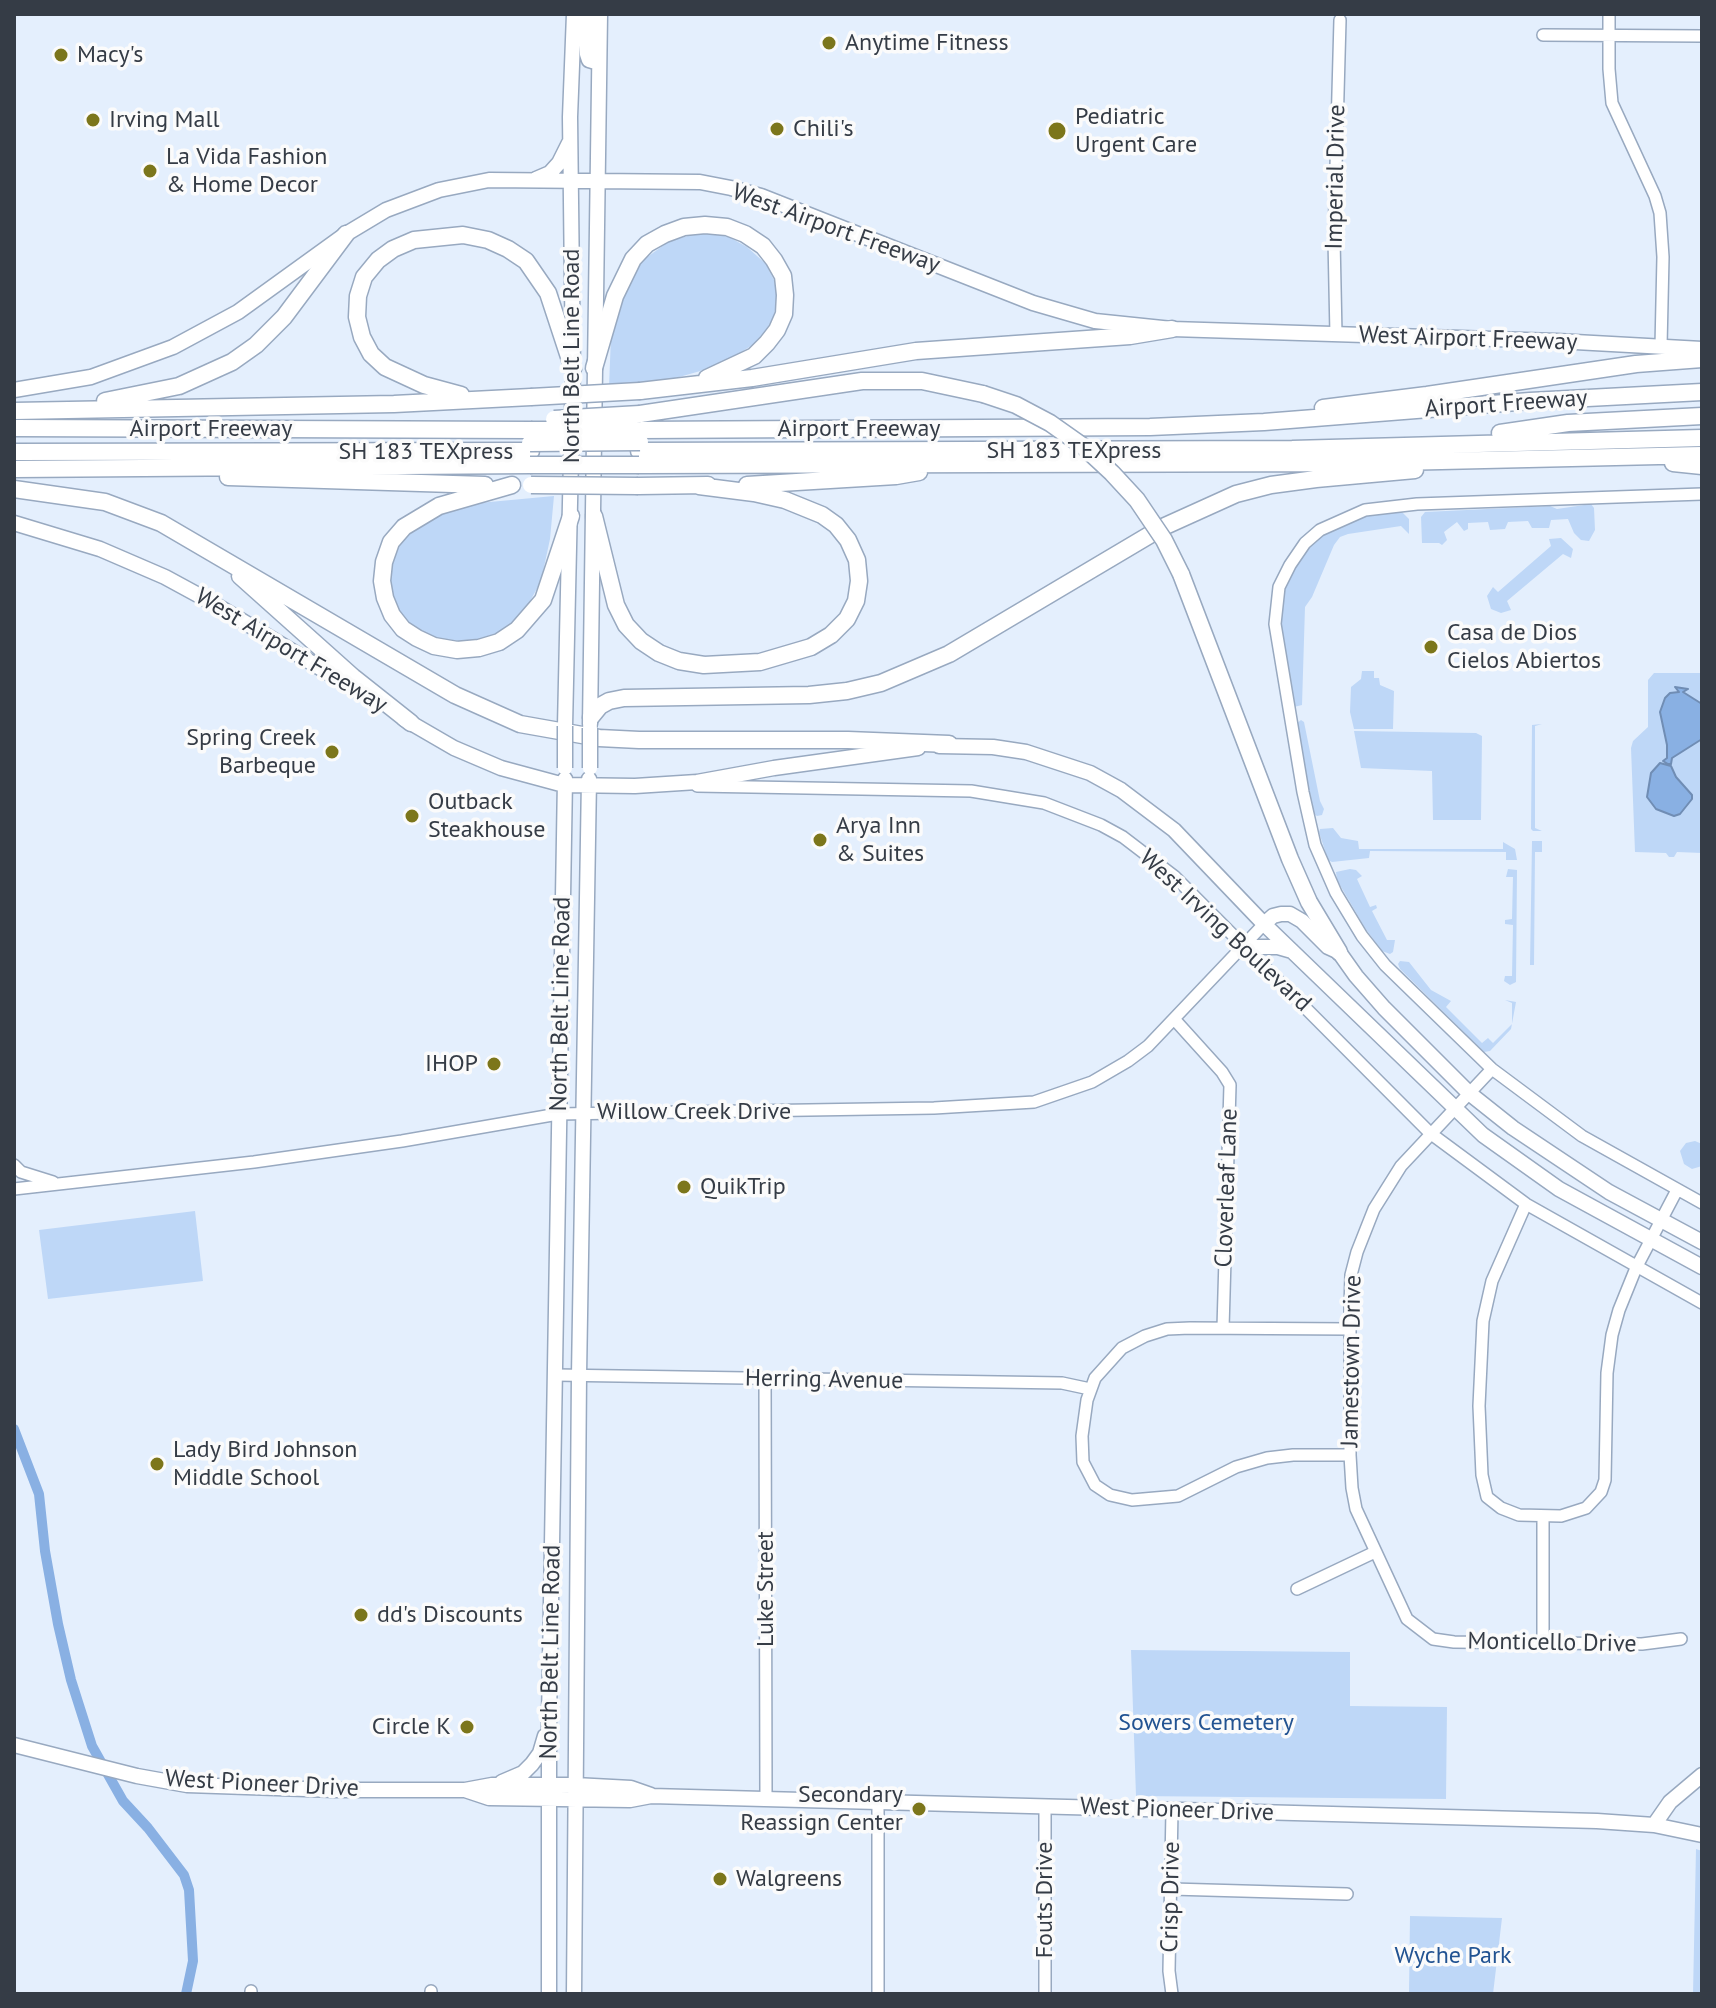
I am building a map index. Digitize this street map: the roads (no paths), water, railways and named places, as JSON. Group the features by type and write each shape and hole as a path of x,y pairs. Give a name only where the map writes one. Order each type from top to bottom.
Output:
{"highway":[{"path":"594,368 615,296 640,252 665,234 684,227 727,227 763,246 774,260 783,276 784,314 777,330 754,356 716,375 678,387"},
{"path":"14,410 142,395 179,386 216,371 271,332 346,234"},
{"path":"486,399 451,393 403,377 371,354 362,337 357,317 358,296 364,277 378,260 393,249 414,240 463,235 488,240 508,249 526,261 548,293 573,369"},
{"path":"14,410 394,404 640,391 916,351 1130,336 1172,329"},
{"path":"1264,422 1332,406 1636,364 1702,359"},
{"path":"530,442 640,440 862,381 922,381 983,394 1016,405 1050,423 1084,447 1137,500 1164,540 1181,574 1290,859 1309,902 1339,952"},
{"name":"Airport Freeway","path":"14,469 140,468 530,442 1264,422 1503,403 1702,392"},
{"path":"1500,433 1568,423 1702,416"},
{"name":"Airport Freeway","path":"14,428 460,430 530,442"},
{"name":"SH 183 TEXpress","path":"640,440 1238,441 1702,430"},
{"name":"SH 183 TEXpress","path":"640,440 1292,449 1702,438"},
{"name":"Airport Freeway","path":"640,440 968,464 1702,455"},
{"name":"SH 183 TEXpress","path":"14,444 530,442"},
{"name":"SH 183 TEXpress","path":"14,452 530,442"},
{"path":"1636,455 1702,466"},
{"path":"590,723 600,706 624,698 809,695 881,683 949,654 1163,527 1236,494 1271,485 1396,473 1464,460"},
{"path":"140,468 198,476 512,485 699,486 896,476 968,464"},
{"path":"512,485 439,506 404,527 391,542 382,581 392,615 403,629 434,646 457,650 499,642 517,630 543,600 571,516"},
{"path":"594,516 616,605 626,625 641,641 659,653 679,661 704,665 760,662 811,647 831,635 847,619 856,601 859,581 857,560 848,540 836,525 822,515 785,500 740,490 699,486"},
{"path":"14,489 105,502 161,523 455,695 520,724 548,731 612,739 848,740 949,744"},
{"path":"195,541 236,572 353,677 411,723"}],"main road":[{"name":"North Belt Line Road","path":"549,1994 549,1720 573,369 571,135 574,14"},
{"path":"586,14 587,54 589,60 599,63"},
{"name":"North Belt Line Road","path":"574,1994 579,1375 600,14"},
{"path":"534,180 550,173 559,163 571,135"},
{"name":"West Airport Freeway","path":"14,390 91,377 135,363 192,338 238,312 346,234 386,210 439,190 489,180 700,182 731,188 761,196 1044,307 1095,321 1172,329 1702,349"},
{"name":"West Airport Freeway","path":"14,523 100,549 165,577 454,748 501,768 564,785"},
{"name":"West Irving Boulevard","path":"564,785 669,785 949,744 993,747 1058,760 1090,773 1121,790 1174,830 1292,952 1455,1110 1509,1155 1598,1213 1702,1267"},
{"path":"1264,924 1273,916 1290,914 1302,921 1328,947 1339,952 1384,1008 1469,1093 1552,1156 1702,1242"},
{"path":"1245,947 1278,947 1292,952"},
{"path":"492,1785 513,1779 532,1764 540,1753 549,1720"},
{"name":"West Pioneer Drive","path":"14,1745 137,1776 187,1785 465,1790 492,1785 550,1792"},
{"path":"1654,1825 1670,1802 1702,1775"},
{"name":"West Pioneer Drive","path":"465,1790 489,1798 574,1792 630,1800 651,1796 1597,1821 1654,1825 1702,1835"}],"street":[{"path":"1609,14 1612,103 1660,213 1663,257 1661,346"},
{"name":"Imperial Drive","path":"1336,335 1334,239 1340,20"},
{"path":"1543,35 1702,36"},
{"path":"1702,494 1479,501 1365,510 1341,519 1312,537 1295,557 1283,578 1277,598 1276,635 1303,792 1322,864 1349,917 1385,965 1492,1069 1582,1136 1702,1203"},
{"name":"West Irving Boulevard","path":"669,785 971,791 1044,803 1101,825 1134,845 1174,876 1430,1133 1526,1204 1702,1303"},
{"name":"Willow Creek Drive","path":"14,1189 356,1147 558,1114 822,1111 1024,1104 1070,1092 1110,1073 1148,1046 1264,924"},
{"name":"Cloverleaf Lane","path":"1175,1020 1230,1085 1223,1328"},
{"name":"Jamestown Drive","path":"1423,1634 1407,1619 1356,1509 1350,1455 1351,1275 1362,1236 1383,1191 1430,1133 1492,1069"},
{"path":"14,1165 21,1172 41,1180 65,1184"},
{"path":"1526,1204 1492,1281 1483,1321 1479,1406 1482,1475 1487,1497 1501,1508 1519,1515 1576,1514 1592,1504 1605,1480 1610,1344 1619,1310 1636,1268 1677,1190"},
{"path":"1350,1329 1167,1329 1145,1336 1122,1348 1111,1358 1090,1389 1084,1413 1083,1462 1095,1485 1103,1492 1120,1498 1149,1500 1178,1496 1236,1467 1281,1456 1350,1455"},
{"name":"Herring Avenue","path":"556,1375 1062,1383 1090,1389"},
{"name":"Luke Street","path":"765,1379 766,1799"},
{"path":"1543,1516 1543,1642"},
{"path":"1297,1589 1375,1552"},
{"name":"Monticello Drive","path":"1423,1634 1454,1642 1664,1643 1681,1639"},
{"path":"878,1801 878,1994"},
{"name":"Fouts Drive","path":"1045,1806 1045,1994"},
{"name":"Crisp Drive","path":"1171,1989 1172,1810"},
{"path":"1172,1889 1347,1894"}],"waterway":[{"path":"14,1429 39,1494 58,1624 71,1680 92,1746 123,1801 184,1875 189,1890 193,1961 186,1994"}],"place":[{"name":"Anytime Fitness","path":"829,43"},
{"name":"Macy's","path":"61,55"},
{"name":"Irving Mall","path":"93,120"},
{"name":"Chili's","path":"777,129"},
{"name":"Pediatric Urgent Care","path":"1057,131"},
{"name":"La Vida Fashion & Home Decor","path":"150,171"},
{"name":"Casa de Dios Cielos Abiertos","path":"1431,647"},
{"name":"Spring Creek Barbeque","path":"332,752"},
{"name":"Outback Steakhouse","path":"412,816"},
{"name":"Arya Inn & Suites","path":"820,840"},
{"name":"IHOP","path":"494,1064"},
{"name":"QuikTrip","path":"684,1187"},
{"name":"Lady Bird Johnson Middle School","path":"157,1464"},
{"name":"dd's Discounts","path":"361,1615"},
{"name":"Circle K","path":"467,1727"},
{"name":"Secondary Reassign Center","path":"919,1809"},
{"name":"Walgreens","path":"720,1879"}],"park label":[{"name":"Sowers Cemetery","path":"1206,1723"},
{"name":"Wyche Park","path":"1453,1956"}]}
